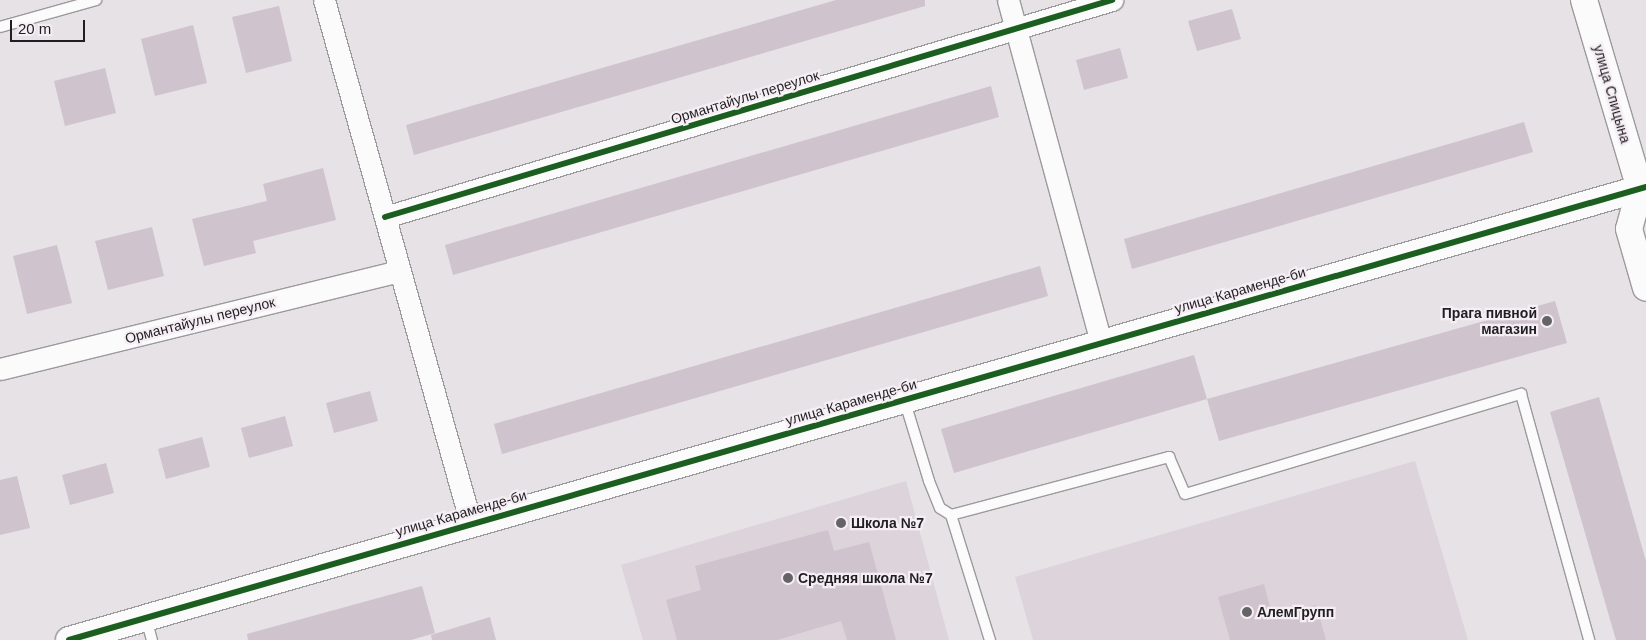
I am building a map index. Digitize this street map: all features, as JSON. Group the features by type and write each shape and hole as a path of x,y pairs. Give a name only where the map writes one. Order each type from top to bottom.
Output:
{"street":[{"path":"324,0 471,524"},
{"path":"1008,0 1101,343"},
{"name":"Ормантайулы переулок","path":"384,217 1112,0"},
{"name":"улица Спицына","path":"1584,0 1644,190"},
{"path":"1644,190 1629,229 1646,288"},
{"name":"улица Караменде-би","path":"69,640 149,629 471,524 904,399 1644,190"},
{"name":"Ормантайулы переулок","path":"0,369 399,271"}],"lane":[{"path":"0,27 96,0"},
{"path":"951,516 1169,457 1185,494 1521,394 1589,640"},
{"path":"904,399 929,481 940,508 951,516 990,640"}],"shaded area":[{"path":"1415,461 1468,640 1033,640 1015,577"},
{"name":"Школа №7","path":"906,481 949,640 643,640 621,565"}],"building":[{"path":"836,0 925,0 925,6 414,155 406,125"},
{"path":"279,6 292,61 246,73 232,17"},
{"path":"1232,9 1241,39 1197,51 1188,21"},
{"path":"193,25 207,83 155,96 141,39"},
{"path":"1120,48 1128,78 1084,90 1076,60"},
{"path":"105,68 116,113 65,126 54,81"},
{"path":"991,86 999,117 453,275 445,245"},
{"path":"1524,122 1533,152 1132,269 1124,239"},
{"path":"323,168 336,220 253,241 256,253 204,266 192,219 267,201 263,184"},
{"path":"152,227 164,276 108,290 95,241"},
{"path":"57,245 72,303 27,314 13,256"},
{"path":"1040,266 1048,296 502,454 494,424"},
{"path":"1555,301 1567,343 1219,441 1207,399"},
{"path":"1194,355 1207,399 954,473 941,429"},
{"path":"370,391 378,421 334,433 326,403"},
{"path":"1599,397 1646,561 1646,640 1616,640 1550,412"},
{"path":"285,416 293,446 249,458 241,428"},
{"path":"202,437 210,467 166,479 158,449"},
{"path":"106,463 114,493 70,505 62,475"},
{"path":"17,476 30,528 0,535 0,480"},
{"name":"Средняя школа №7","path":"828,530 834,551 869,542 896,640 847,640 841,621 777,640 677,640 666,600 701,590 695,566"},
{"name":"АлемГрупп","path":"1264,584 1273,618 1316,605 1326,640 1230,640 1218,597"},
{"path":"422,586 435,633 411,640 248,640 247,634"},
{"path":"490,617 496,640 432,640 431,635"}],"cycle path":[{"path":"385,217 1112,0"},
{"path":"69,640 1646,187"}],"place":[{"name":"Прага пивной магазин","path":"1547,321"},
{"name":"Школа №7","path":"841,523"},
{"name":"Средняя школа №7","path":"788,578"},
{"name":"АлемГрупп","path":"1247,612"}]}
